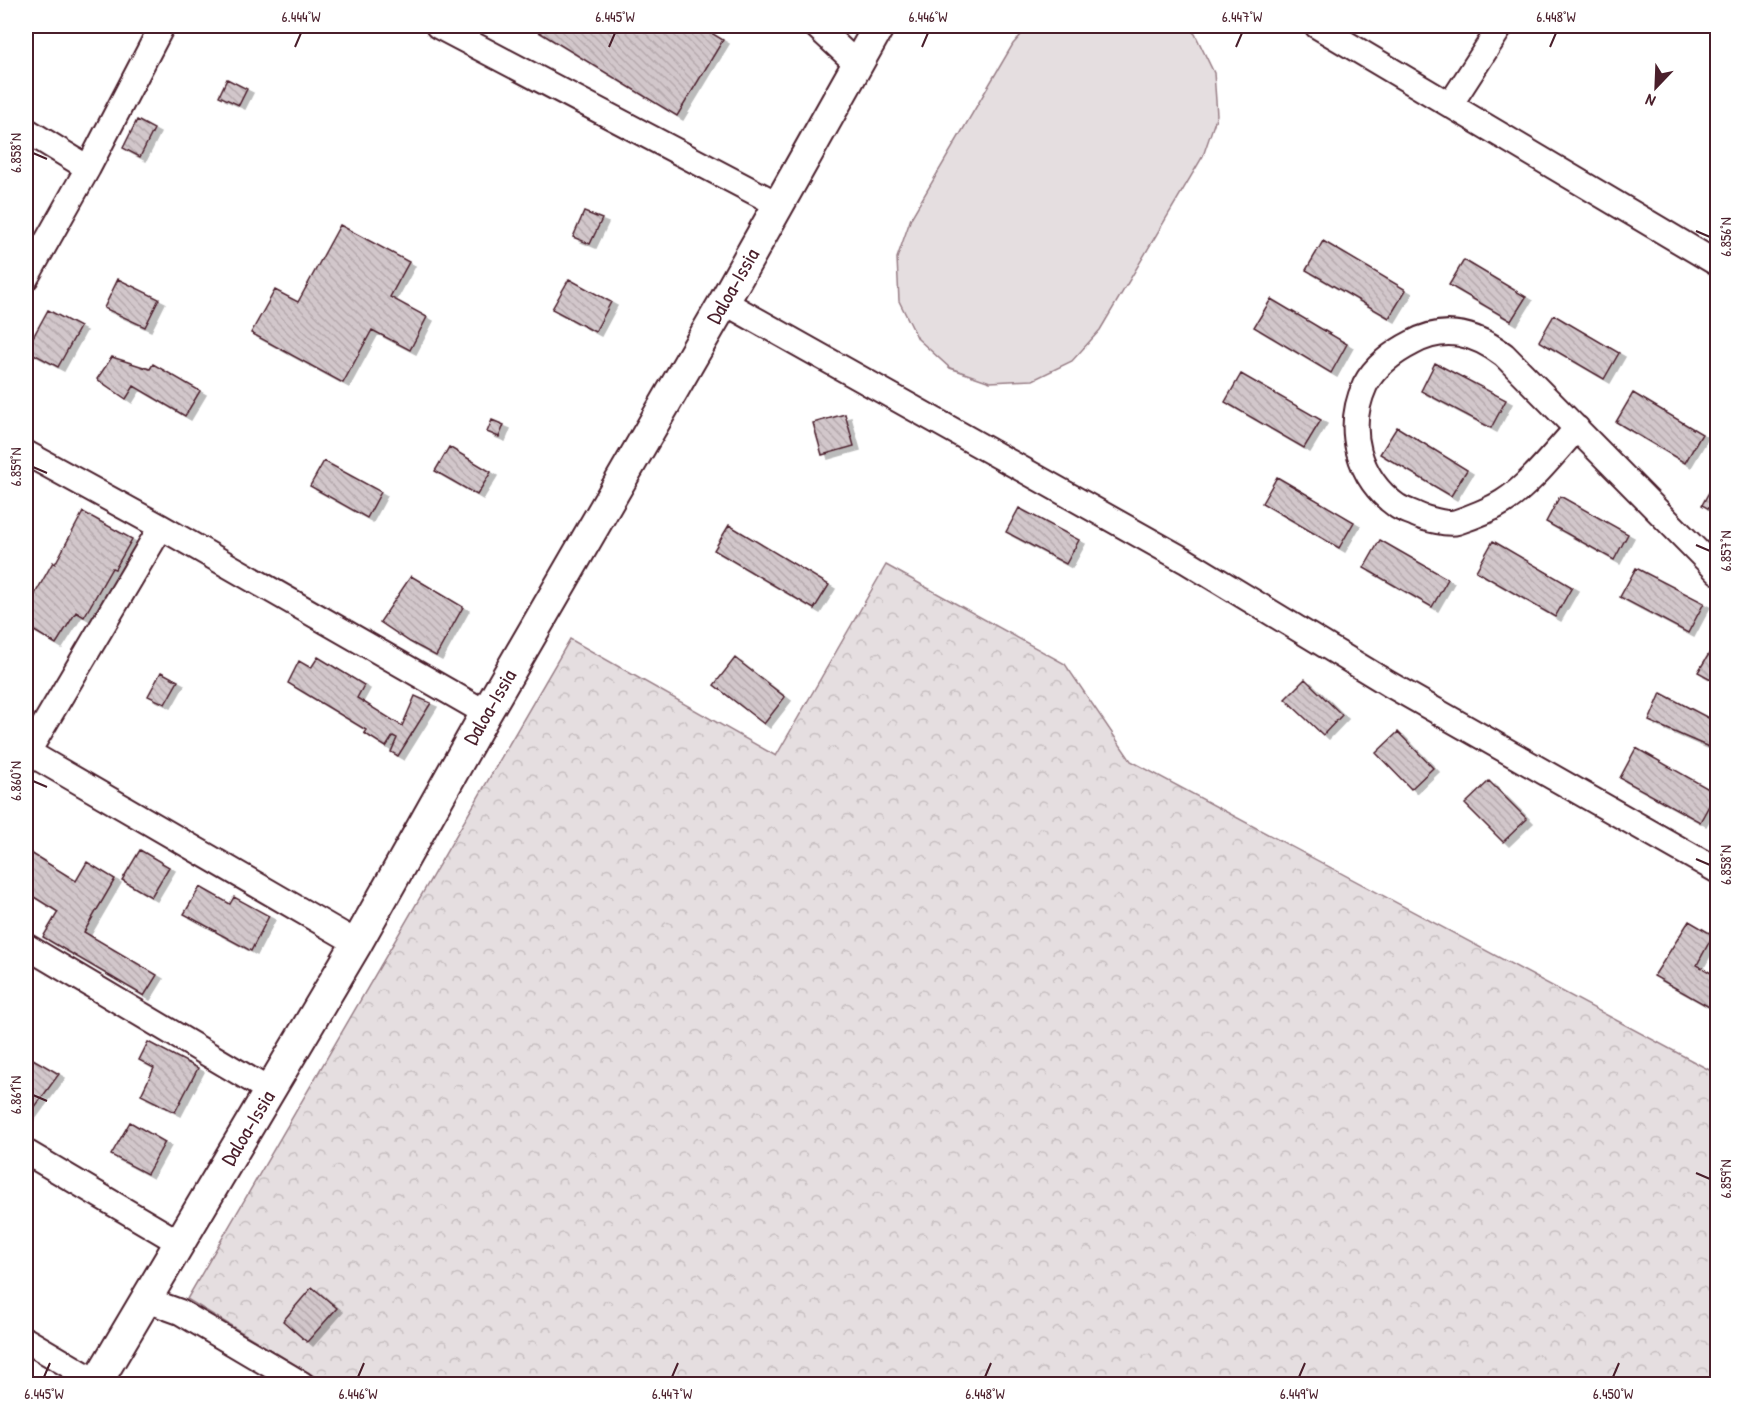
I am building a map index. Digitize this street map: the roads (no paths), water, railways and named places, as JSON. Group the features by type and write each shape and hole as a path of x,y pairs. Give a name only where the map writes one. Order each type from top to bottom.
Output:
{"main road":[{"name":"Daloa-Issia","path":"97,1383 357,943 486,713 724,302 879,26"}],"street":[{"path":"26,278 88,168 162,26"},
{"path":"438,26 779,205"},
{"path":"816,26 857,64"},
{"path":"1317,26 1718,264"},
{"path":"1450,105 1501,26"},
{"path":"26,130 88,168"},
{"path":"724,302 1186,561 1389,684 1716,866"},
{"path":"1577,428 1533,477 1503,502 1454,524 1426,518 1398,507 1376,488 1360,461 1356,435 1357,409 1366,384 1382,363 1403,347 1423,337 1446,332 1468,335 1488,343 1504,355 1577,428 1718,572"},
{"path":"26,453 161,527 486,713"},
{"path":"161,527 27,752 357,943"},
{"path":"26,946 270,1091"},
{"path":"26,1152 180,1243"},
{"path":"147,1300 174,1322 276,1384"},
{"path":"147,1300 180,1312 302,1384"},
{"path":"26,1340 97,1383"}]}
